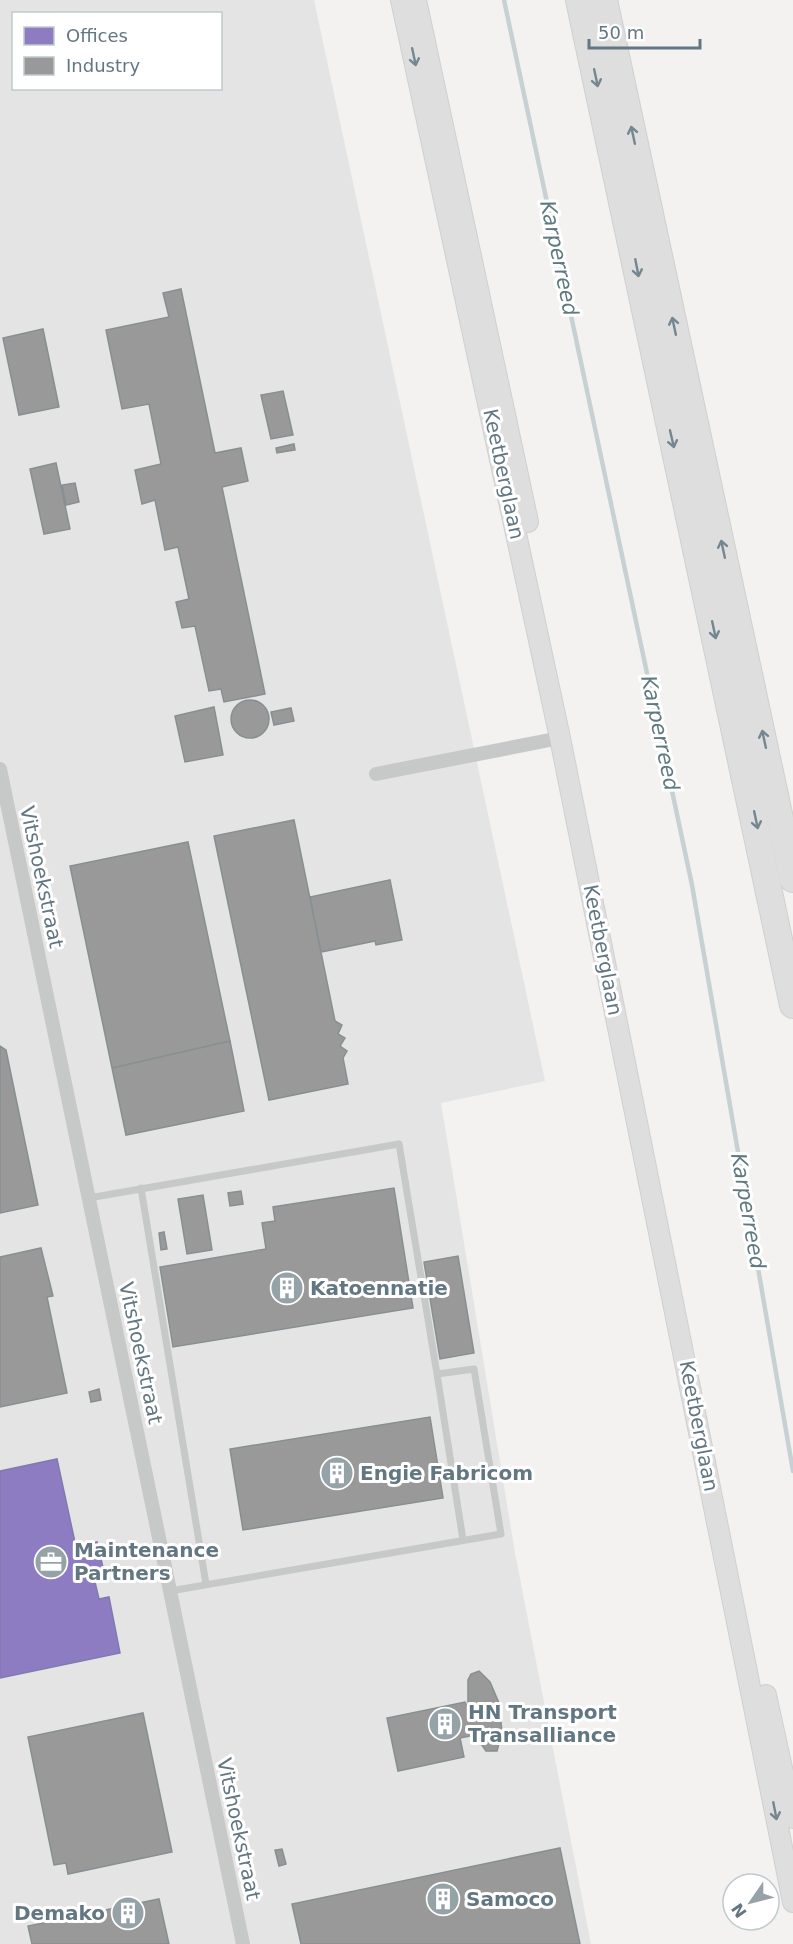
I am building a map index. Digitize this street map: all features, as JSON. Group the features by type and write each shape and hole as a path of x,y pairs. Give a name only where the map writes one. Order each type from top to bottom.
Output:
{"highway":[{"path":"579,0 793,1005"},
{"path":"604,0 793,879"}],"main road":[{"name":"Keetberglaan","path":"401,0 560,738 793,1902"},
{"name":"Keetberglaan","path":"416,0 573,734 717,1454 793,1818"}],"street":[{"path":"376,774 560,738"},
{"name":"Vitshoekstraat","path":"0,770 243,1944"}],"lane":[{"path":"89,1198 399,1144 463,1540"},
{"path":"141,1188 206,1584"},
{"path":"170,1591 501,1534 474,1369 437,1374"}],"shaded area":[{"path":"0,0 314,0 545,1081 441,1103 515,1553 591,1944 0,1944"}],"building: Offices":[{"name":"Maintenance Partners","path":"57,1459 76,1547 97,1542 105,1576 94,1578 99,1599 109,1597 120,1653 0,1678 0,1471"}],"building: Industry":[{"path":"181,289 215,453 241,448 248,481 222,487 265,694 224,702 221,689 209,691 195,626 182,628 176,602 189,599 178,547 165,550 155,500 142,504 135,470 161,464 149,404 122,409 106,330 169,317 163,293"},
{"path":"43,329 59,407 19,415 3,338"},
{"path":"283,391 293,435 271,439 261,395"},
{"path":"294,444 295,450 277,453 276,448"},
{"path":"56,463 70,529 44,534 30,469"},
{"path":"75,483 79,502 66,505 62,485"},
{"path":"250,700 263,706 269,719 263,732 250,738 237,732 231,719 237,706"},
{"path":"214,707 223,755 185,762 175,716"},
{"path":"291,708 294,721 274,725 271,712"},
{"path":"294,820 335,1021 342,1025 338,1034 345,1038 340,1046 347,1051 343,1058 348,1084 269,1100 214,836"},
{"path":"188,842 230,1041 112,1068 70,866"},
{"path":"390,880 402,940 376,945 375,941 321,952 310,897"},
{"path":"230,1041 244,1111 126,1135 112,1068"},
{"path":"0,1046 6,1050 38,1205 0,1213"},
{"name":"Katoennatie","path":"394,1188 413,1308 173,1347 160,1267 266,1249 262,1223 275,1221 273,1207"},
{"path":"241,1191 243,1204 230,1206 228,1193"},
{"path":"203,1195 212,1250 187,1254 178,1199"},
{"path":"164,1232 167,1249 161,1250 159,1233"},
{"path":"41,1248 53,1296 47,1297 67,1393 0,1407 0,1257"},
{"path":"458,1256 474,1353 440,1359 424,1262"},
{"path":"99,1389 101,1400 91,1402 89,1392"},
{"name":"Engie Fabricom","path":"430,1417 443,1498 243,1530 230,1449"},
{"name":"HN Transport Transalliance","path":"479,1671 490,1682 499,1703 502,1732 497,1751 486,1751 475,1735 460,1738 464,1757 398,1771 387,1718 465,1702 468,1708 468,1680 471,1674"},
{"path":"143,1713 172,1852 68,1874 66,1863 54,1865 28,1737"},
{"name":"Samoco","path":"560,1848 580,1944 301,1944 292,1904"},
{"path":"282,1849 286,1864 279,1866 275,1850"},
{"name":"Demako","path":"159,1899 169,1944 32,1944 28,1926"}],"waterway":[{"name":"Karperreed","path":"504,0 692,885 793,1471"}],"place":[{"name":"Katoennatie","path":"287,1288"},
{"name":"Engie Fabricom","path":"337,1473"},
{"name":"Maintenance Partners","path":"51,1562"},
{"name":"HN Transport Transalliance","path":"445,1724"},
{"name":"Samoco","path":"443,1899"},
{"name":"Demako","path":"128,1913"}]}
